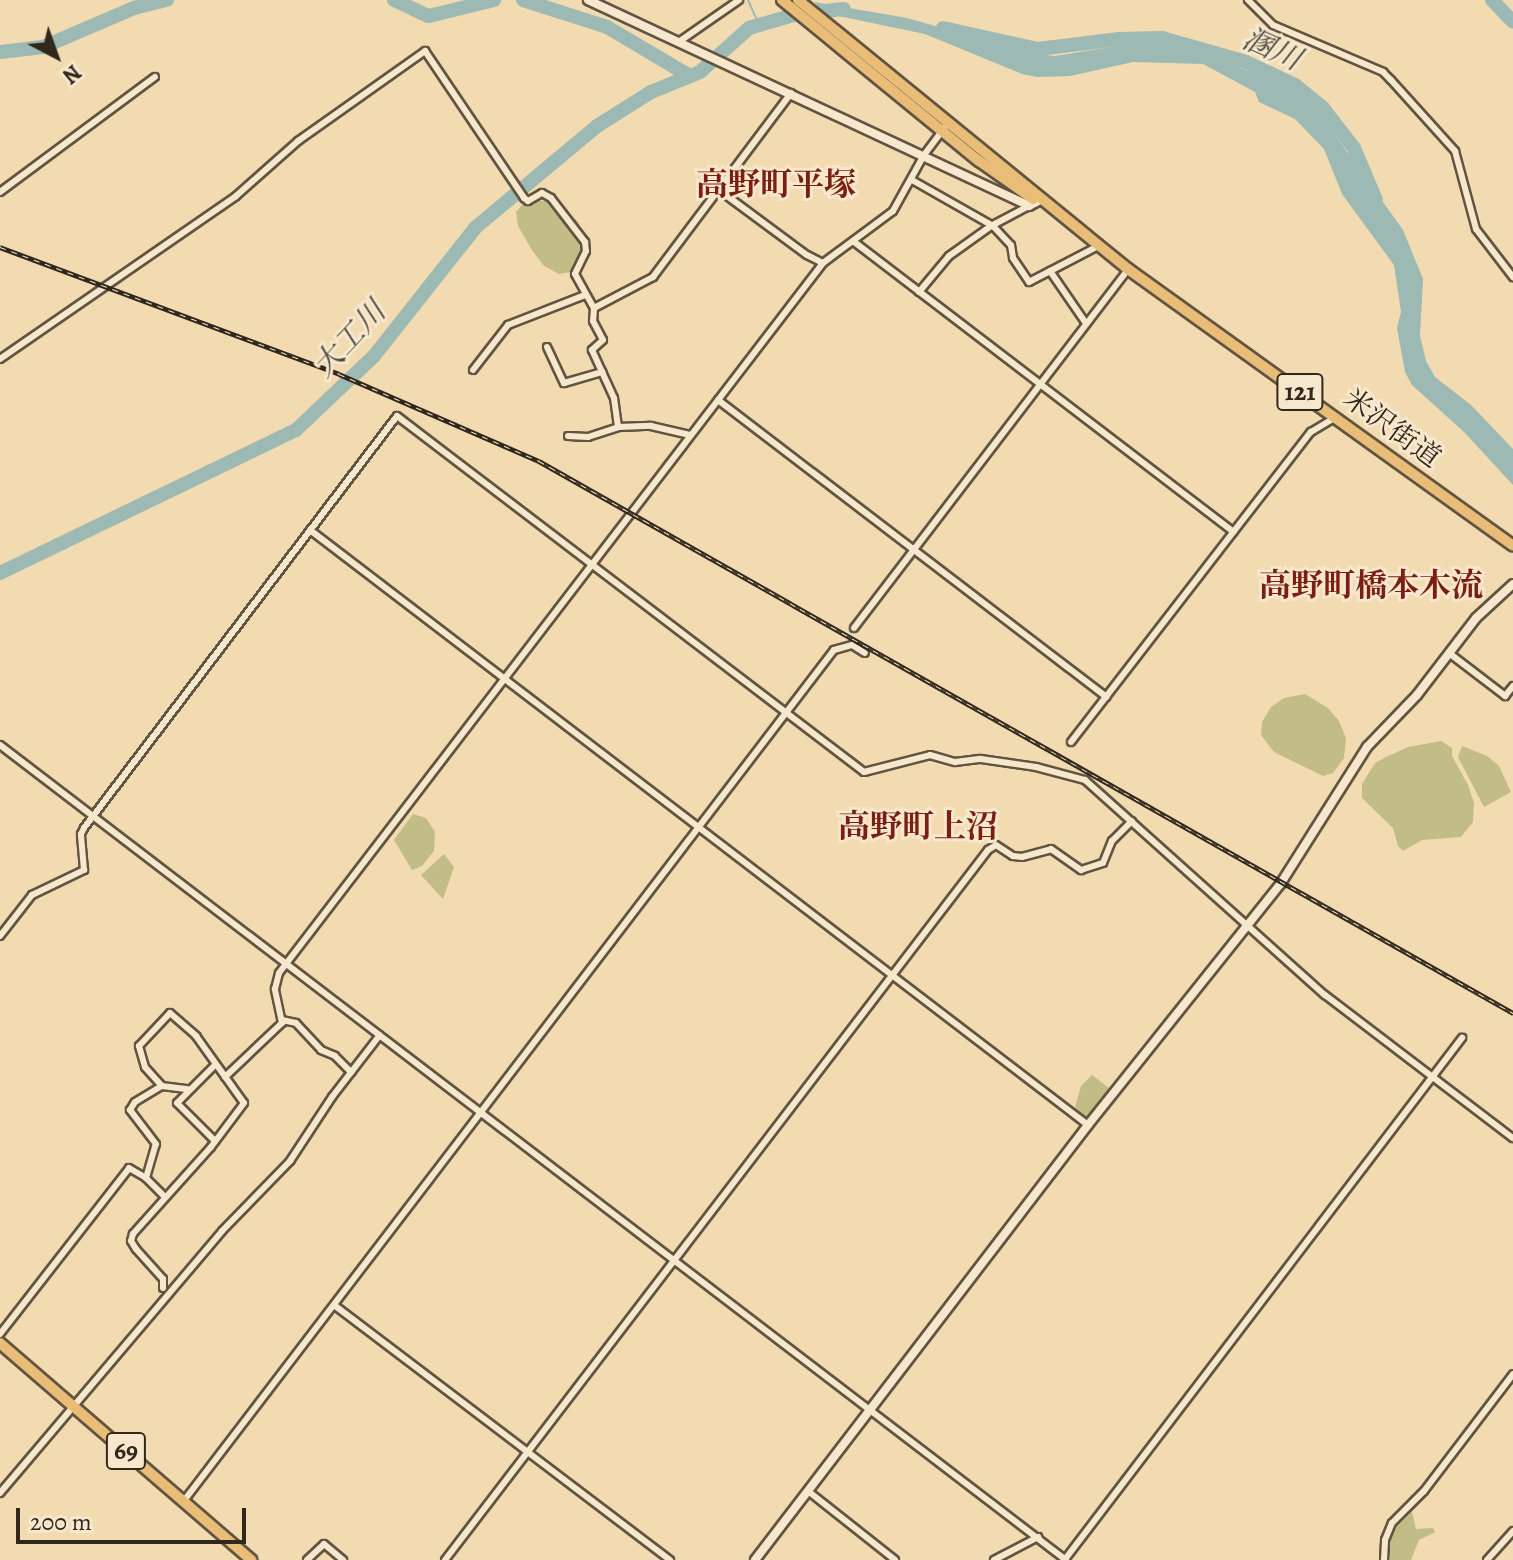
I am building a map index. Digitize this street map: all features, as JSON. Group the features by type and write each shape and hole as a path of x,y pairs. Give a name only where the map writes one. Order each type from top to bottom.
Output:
{"main road":[{"name":"米沢街道","path":"782,0 824,28 1036,202 1088,236 1128,269 1513,546"},
{"name":"米沢街道","path":"798,0 824,28"},
{"name":"69","path":"0,1343 251,1560"}],"street":[{"path":"588,0 924,155 1036,202"},
{"path":"680,41 739,0"},
{"path":"1248,0 1273,25 1383,72 1447,138 1455,151 1476,229 1513,277"},
{"path":"0,359 236,196 298,141 425,51 524,198 528,201 542,193 551,198 581,234 586,251 575,274 594,308 593,321 603,340 592,350 614,398 618,427"},
{"path":"0,192 155,77"},
{"path":"594,308 653,277 791,93"},
{"path":"282,1020 275,989 279,973 823,263 883,222 945,127"},
{"path":"912,180 993,226 1011,245 1013,258 1029,282 1100,245"},
{"path":"719,190 807,255 823,263"},
{"path":"919,292 949,256 1036,202"},
{"path":"853,241 1233,532"},
{"path":"854,628 1128,269"},
{"path":"1050,271 1085,322"},
{"path":"473,370 508,325 585,295"},
{"path":"547,347 564,383 602,372"},
{"path":"718,400 1107,697"},
{"path":"0,936 32,895 84,870 81,834 397,416 864,772 930,755 955,762 981,759 1036,767 1085,780 1325,995 1513,1138"},
{"path":"1071,742 1311,432 1336,417"},
{"path":"568,436 588,437 618,427 651,426 690,435"},
{"path":"310,530 1088,1125"},
{"path":"755,1560 1088,1125 1281,883 1367,747 1417,695 1476,618 1513,584"},
{"path":"183,1502 834,650 852,645 865,653"},
{"path":"1449,653 1505,696 1513,686"},
{"path":"0,745 1066,1559 1462,1038"},
{"path":"445,1560 988,850 996,845 1013,856 1051,849 1081,870 1103,863 1112,841 1132,821"},
{"path":"162,1086 145,1067 139,1046 168,1013 196,1036 214,1066 244,1103 215,1141 133,1234 131,1241 163,1279 163,1288"},
{"path":"282,1020 296,1023 321,1050 335,1056 351,1072"},
{"path":"225,1077 282,1020"},
{"path":"0,1493 222,1231 290,1161 380,1035"},
{"path":"214,1066 177,1103 215,1141"},
{"path":"146,1178 156,1144 130,1110 135,1102 162,1086 188,1089"},
{"path":"0,1334 123,1174 133,1168 165,1197"},
{"path":"334,1305 670,1560"},
{"path":"1384,1560 1385,1540 1392,1523 1424,1491 1513,1374"},
{"path":"808,1491 895,1560"},
{"path":"1487,1560 1513,1531"},
{"path":"994,1560 1038,1537"},
{"path":"307,1560 324,1544 343,1560"}],"shaded area":[{"path":"525,201 545,201 566,210 578,222 584,240 583,259 571,272 559,274 543,265 532,250 518,226 516,212"},
{"path":"1305,694 1328,708 1339,721 1346,738 1344,758 1333,773 1323,776 1274,752 1261,735 1262,722 1271,707 1284,698"},
{"path":"1441,741 1452,748 1452,756 1468,785 1474,803 1473,822 1461,837 1422,840 1403,851 1398,846 1393,828 1362,798 1362,784 1375,763 1386,757 1408,747"},
{"path":"1462,746 1487,756 1499,766 1511,792 1484,807 1458,757"},
{"path":"413,814 426,818 435,832 434,851 422,866 412,870 394,840"},
{"path":"444,854 454,867 443,899 421,875"},
{"path":"1092,1075 1109,1088 1088,1119 1075,1107 1081,1086"},
{"path":"1412,1512 1416,1529 1433,1528 1435,1532 1419,1540 1411,1560 1388,1560 1388,1535"}],"water":[{"path":"814,2 907,18 1035,54 1055,56 1142,42 1184,46 1285,85 1301,95 1323,118 1403,230 1423,279 1420,336 1426,361 1435,377 1471,405 1513,449 1513,485 1464,432 1412,385 1405,372 1397,328 1401,312 1394,265 1342,194 1324,149 1295,119 1259,102 1255,92 1203,64 1133,62 1070,76 1037,77 1022,74 925,34 829,14"}],"waterway":[{"name":"溷川","path":"0,52 43,47 134,8 167,0"},
{"name":"溷川","path":"394,0 429,16 494,0"},
{"name":"溷川","path":"523,0 607,27 690,76"},
{"path":"748,0 759,25"},
{"path":"1492,0 1513,22"},
{"name":"大工川","path":"0,573 296,430 374,356 475,228 597,126 651,92 700,72 749,28 797,14 844,9"},
{"name":"溷川","path":"943,28 1038,49 1119,39 1162,38 1246,62 1295,85 1323,108 1354,148 1376,200"}],"railway":[{"path":"0,247 339,374 539,461 1513,1013"}],"district":[{"name":"高野町平塚","path":"776,184"},
{"name":"高野町橋本木流","path":"1371,585"},
{"name":"高野町上沼","path":"918,826"}]}
